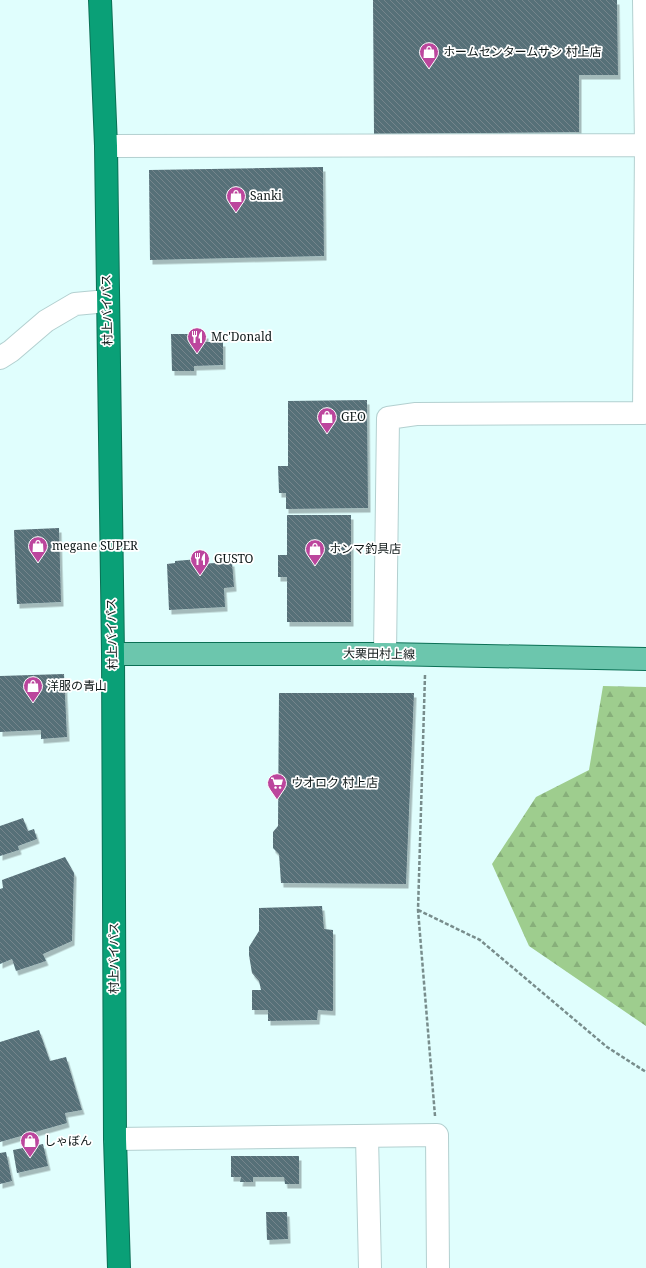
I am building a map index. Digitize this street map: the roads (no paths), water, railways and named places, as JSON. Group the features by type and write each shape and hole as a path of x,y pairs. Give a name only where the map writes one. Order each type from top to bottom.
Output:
{"highway":[{"name":"村上バイパス","path":"100,0 106,146 113,654 115,1139 119,1268"}],"main road":[{"name":"大栗田村上線","path":"113,654 385,654 646,659"}],"street":[{"path":"385,654 388,418 416,414 644,413 646,145 644,0"},
{"path":"106,146 646,145"},
{"path":"0,358 11,351 46,321 75,304 107,301"},
{"path":"115,1139 437,1135 438,1268"},
{"path":"367,1137 370,1268"}],"place":[{"name":"ホームセンタームサシ 村上店","path":"429,69"},
{"name":"Sanki","path":"236,213"},
{"name":"Mc'Donald","path":"197,354"},
{"name":"GEO","path":"327,434"},
{"name":"megane SUPER","path":"38,563"},
{"name":"ホンマ釣具店","path":"315,566"},
{"name":"GUSTO","path":"200,576"},
{"name":"洋服の青山","path":"33,703"},
{"name":"ウオロク 村上店","path":"277,800"},
{"name":"しゃぼん","path":"30,1158"}]}
